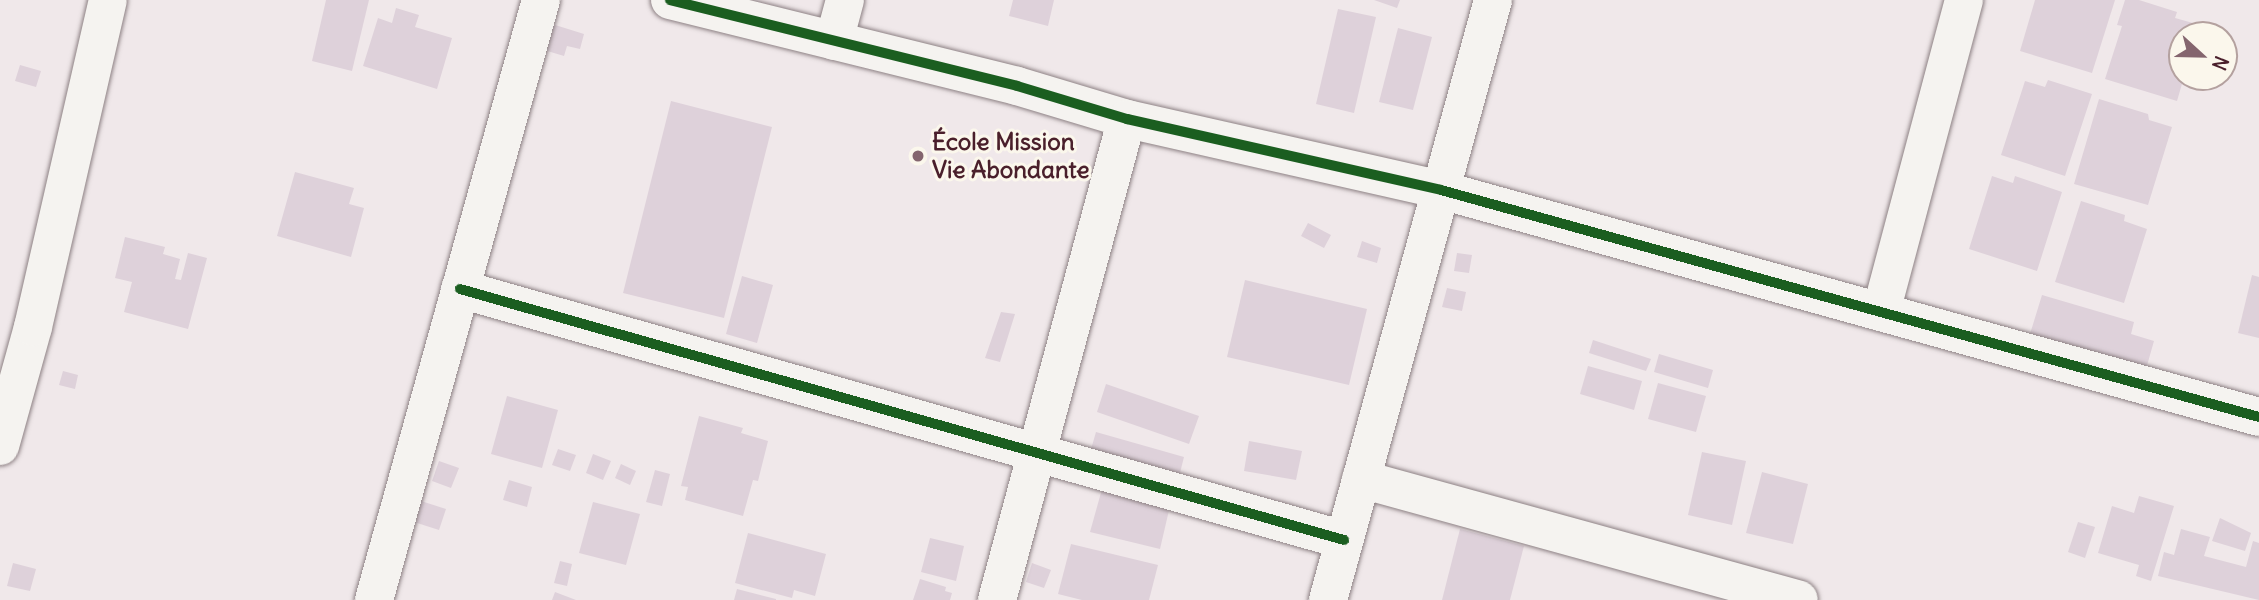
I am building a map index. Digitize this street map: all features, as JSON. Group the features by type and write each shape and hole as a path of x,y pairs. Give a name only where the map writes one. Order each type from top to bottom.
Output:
{"street":[{"path":"0,446 33,327 108,0"},
{"path":"379,599 460,289 541,0"},
{"path":"670,0 1017,86 1127,119 1441,190 2259,416"},
{"path":"834,41 845,0"},
{"path":"1328,600 1493,0"},
{"path":"1881,312 1964,0"},
{"path":"997,600 1127,119"},
{"path":"460,289 1344,540"},
{"path":"1361,479 1799,600"}],"building":[{"path":"326,0 369,0 352,71 312,61"},
{"path":"1013,0 1054,0 1048,26 1009,16"},
{"path":"1374,0 1400,0 1397,8"},
{"path":"2035,0 2115,0 2092,73 2020,51"},
{"path":"2125,0 2139,0 2177,12 2175,18 2186,21 2168,21 2168,91 2180,91 2177,101 2105,79 2122,26 2117,25"},
{"path":"396,8 419,15 415,27 452,38 437,89 363,66 378,18 392,23"},
{"path":"1338,9 1376,17 1354,113 1316,104"},
{"path":"552,24 584,34 580,49 567,46 564,56 544,50"},
{"path":"1398,28 1432,37 1413,110 1379,102"},
{"path":"20,65 41,71 36,87 15,81"},
{"path":"2048,80 2092,94 2065,176 2001,155 2025,81 2045,87"},
{"path":"2099,99 2148,114 2149,120 2172,127 2148,205 2074,184"},
{"path":"671,101 772,127 724,318 623,293"},
{"path":"295,172 354,188 349,204 364,208 351,257 277,236"},
{"path":"1992,176 2013,183 2015,176 2062,192 2037,271 1969,249"},
{"path":"2081,201 2125,215 2124,221 2147,229 2124,303 2055,282"},
{"path":"1308,223 1331,235 1324,248 1301,236"},
{"path":"125,237 165,247 163,254 180,259 175,279 181,280 188,253 207,258 188,329 124,312 132,282 115,278"},
{"path":"1362,241 1381,248 1377,263 1357,257"},
{"path":"1457,253 1472,255 1469,273 1454,271"},
{"path":"2252,275 2259,277 2259,338 2238,333"},
{"path":"742,276 773,285 757,343 726,334"},
{"path":"1245,280 1367,309 1349,385 1227,357"},
{"path":"1447,288 1466,292 1462,311 1442,307"},
{"path":"2042,295 2134,322 2131,334 2154,341 2146,369 2030,334"},
{"path":"1001,312 1015,314 1000,362 985,358"},
{"path":"1593,340 1651,359 1646,371 1589,353"},
{"path":"1659,354 1713,370 1708,388 1654,372"},
{"path":"1588,366 1642,381 1634,410 1580,394"},
{"path":"63,371 78,375 75,389 59,385"},
{"path":"1658,383 1706,396 1696,432 1648,419"},
{"path":"1106,384 1199,416 1189,444 1097,412"},
{"path":"507,396 558,410 542,468 491,454"},
{"path":"699,416 743,428 741,433 768,441 758,481 753,480 743,516 685,500 688,487 681,486"},
{"path":"1096,432 1184,457 1178,481 1089,456"},
{"path":"1249,441 1302,451 1296,480 1244,471"},
{"path":"558,449 576,455 570,471 552,465"},
{"path":"1702,452 1746,461 1732,525 1688,515"},
{"path":"593,454 611,461 603,480 586,473"},
{"path":"439,461 459,468 451,488 432,481"},
{"path":"621,464 636,471 630,485 615,478"},
{"path":"655,470 670,474 662,506 646,502"},
{"path":"1762,472 1808,484 1793,544 1746,533"},
{"path":"509,480 532,487 527,507 503,500"},
{"path":"1102,489 1170,506 1160,549 1090,532"},
{"path":"2139,496 2174,506 2151,581 2136,576 2139,565 2098,553 2112,506 2134,513"},
{"path":"421,501 446,509 439,530 414,522"},
{"path":"593,502 640,514 626,565 579,553"},
{"path":"2220,518 2251,533 2245,551 2212,541"},
{"path":"2078,522 2095,527 2085,558 2068,552"},
{"path":"1460,529 1524,546 1510,600 1442,600"},
{"path":"2181,529 2210,537 2204,556 2246,567 2253,541 2259,543 2259,600 2158,576 2164,552 2174,555"},
{"path":"748,533 826,554 815,596 794,590 792,598 735,583"},
{"path":"930,538 964,546 956,581 921,572"},
{"path":"1071,544 1158,565 1149,600 1082,600 1058,594"},
{"path":"560,561 572,564 567,586 554,583"},
{"path":"13,563 36,569 30,591 7,586"},
{"path":"1032,563 1051,570 1044,588 1026,582"},
{"path":"920,579 946,587 945,591 952,593 950,600 913,600"},
{"path":"737,589 776,599 776,600 734,600"},
{"path":"555,592 576,600 552,600"}],"cycle path":[{"path":"670,0 1017,86 1127,119 1441,190 2259,417"},
{"path":"460,289 1344,540"}],"place":[{"name":"École Mission Vie Abondante","path":"918,156"}]}
